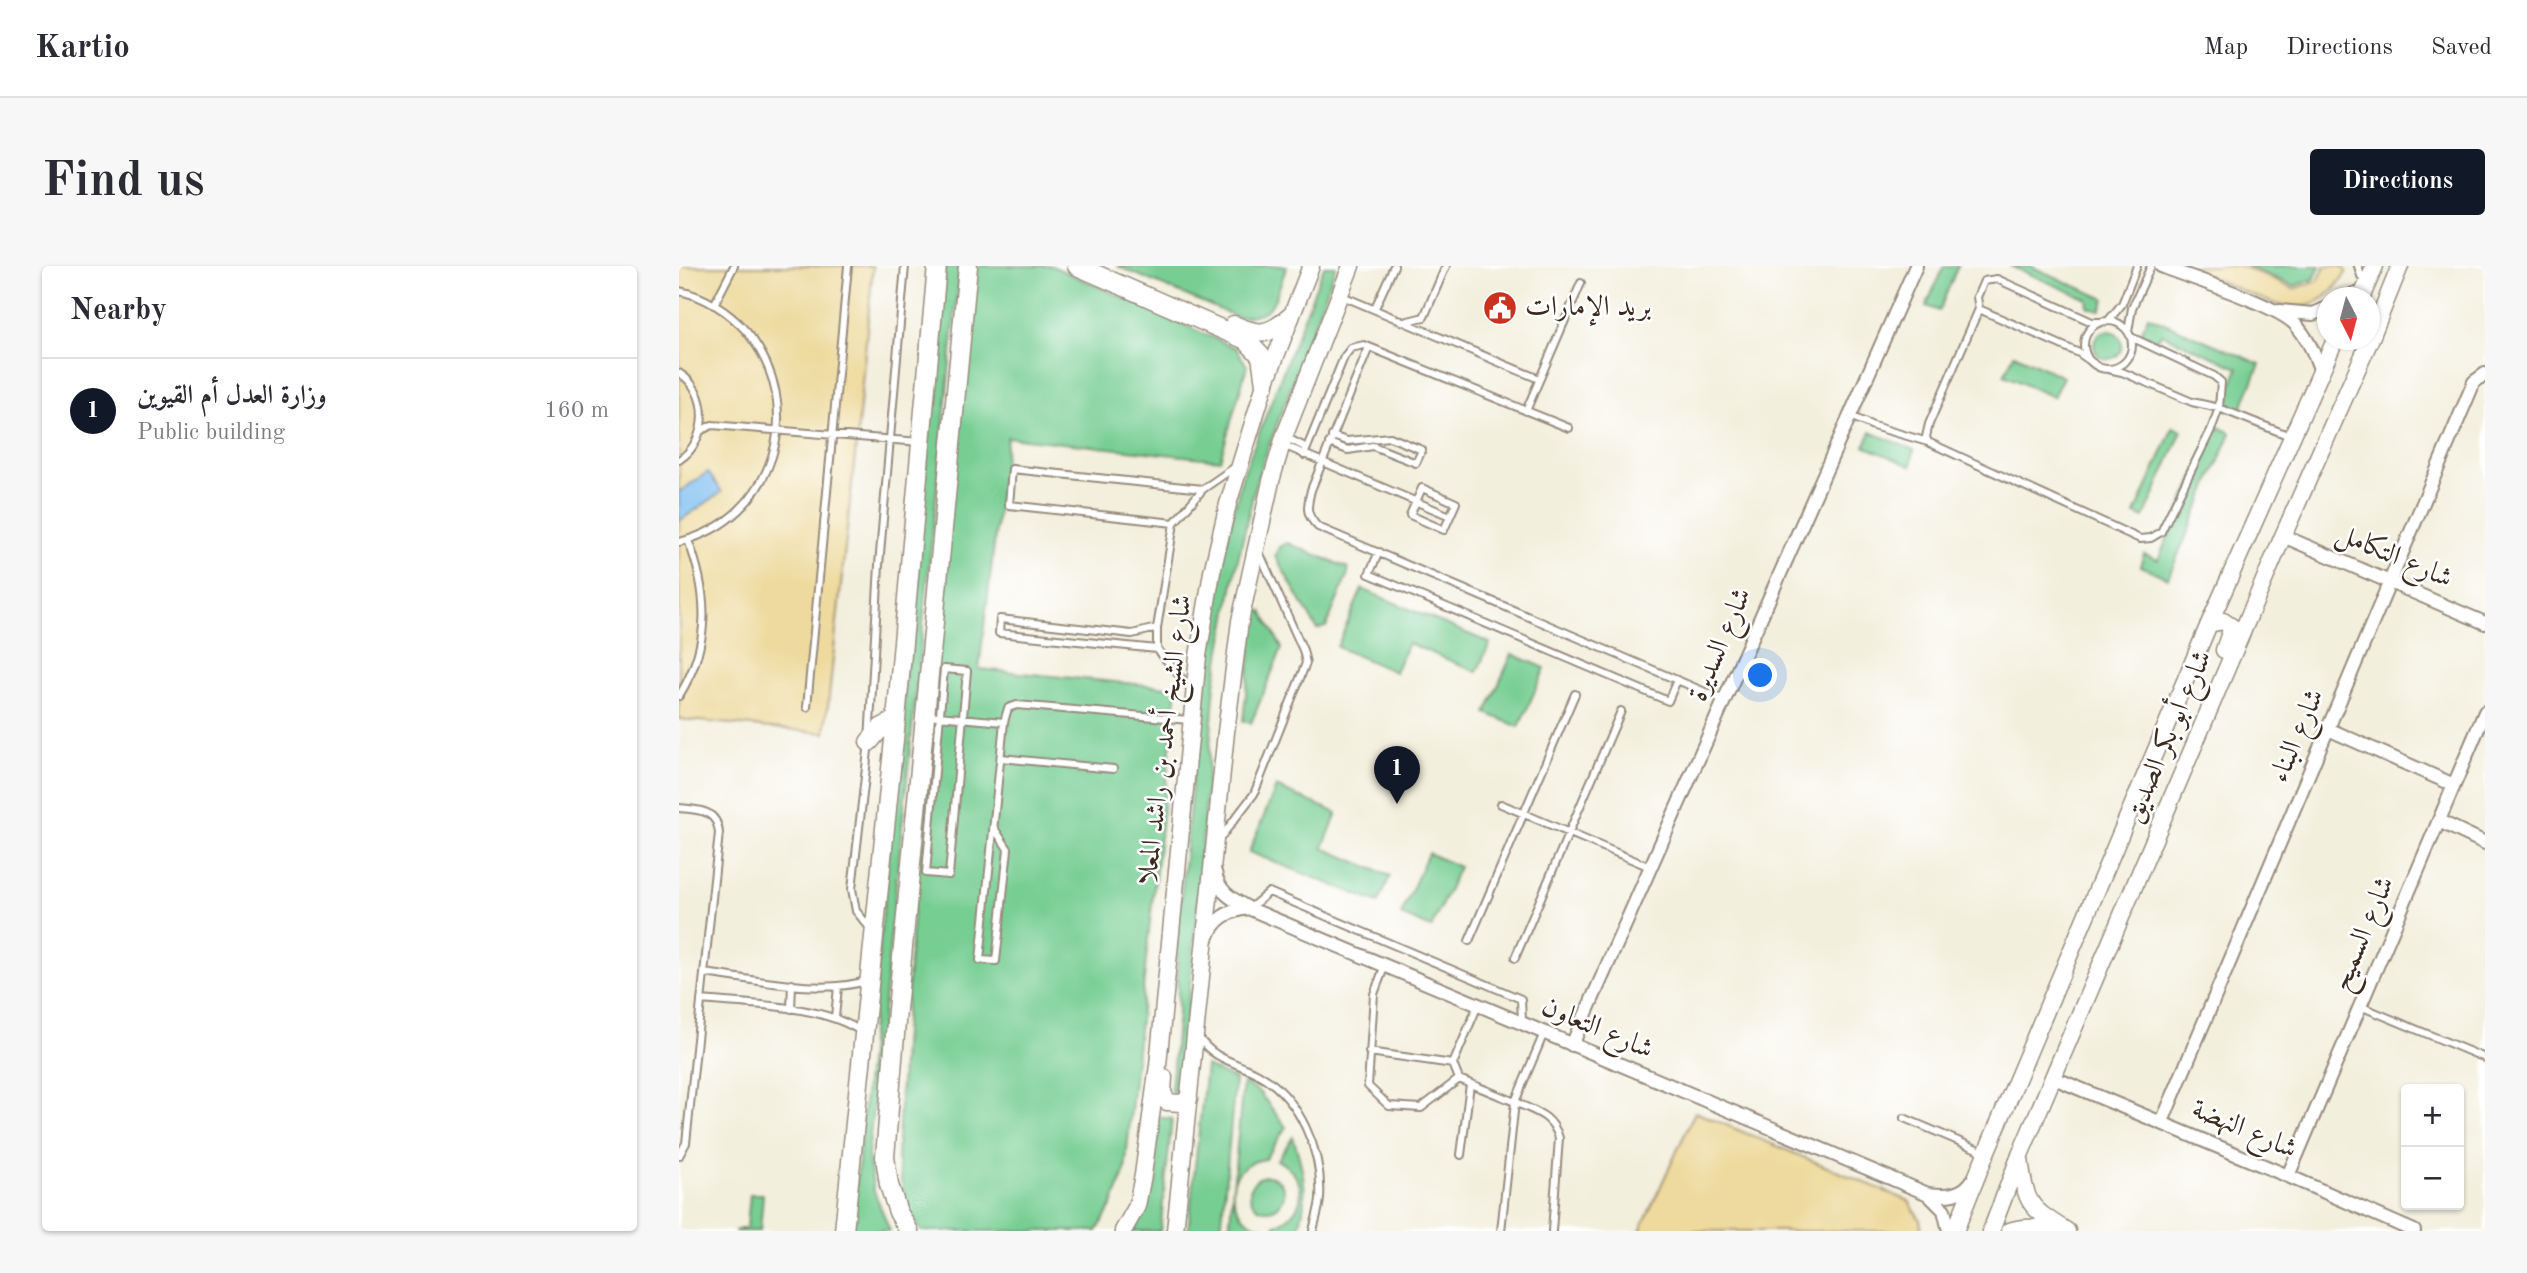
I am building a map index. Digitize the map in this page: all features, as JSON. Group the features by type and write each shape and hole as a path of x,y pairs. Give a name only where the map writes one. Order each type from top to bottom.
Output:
{"main road":[{"path":"844,1231 896,720 937,266"},
{"path":"1077,266 1246,340 1261,356 1265,384"},
{"path":"1094,266 1252,333 1268,332 1290,317"},
{"path":"909,1231 898,1212 889,1185 885,1157 897,1010 933,715 969,269"},
{"path":"869,741 881,728 896,720"},
{"path":"867,1007 897,1010"}],"street":[{"name":"شارع الشيخ أحمد بن راشد المعلا","path":"1123,1231 1137,1206 1158,1065 1191,720 1212,572 1240,464 1265,384 1311,266"},
{"name":"شارع الشيخ أحمد بن راشد المعلا","path":"1175,1231 1226,732 1239,633 1271,481 1283,440 1351,266"},
{"name":"شارع السديرة","path":"1572,1045 1916,266"},
{"path":"2161,266 2274,310 2294,322 2306,337 2321,372"},
{"path":"2361,287 2375,266"},
{"name":"شارع أبو بكر الصديق","path":"2380,314 2400,266"},
{"path":"2357,287 2362,269"},
{"path":"2274,310 2317,312"},
{"name":"شارع أبو بكر الصديق","path":"1955,1231 2209,624 2331,350"},
{"name":"شارع أبو بكر الصديق","path":"1991,1231 2020,1155 2365,350"},
{"name":"شارع البناء","path":"2162,1122 2475,382 2485,374"},
{"name":"شارع التكامل","path":"2283,536 2485,624"},
{"path":"2175,791 2197,712 2229,638 2231,627 2223,621 2209,624"},
{"name":"شارع السميح","path":"2288,1175 2485,712"},
{"path":"2328,729 2454,785"},
{"path":"2439,821 2485,843"},
{"name":"شارع التعاون","path":"1214,854 1216,881 1221,889 1230,898 1249,908 1928,1194 1947,1196 1960,1193 1971,1183 1983,1159"},
{"path":"1205,946 1210,929 1219,918 1230,911 1249,908"},
{"path":"1170,935 1171,1013 1163,1092 1167,1102 1180,1103 1189,1099"},
{"name":"شارع النهضة","path":"2054,1077 2414,1231"},
{"path":"2020,1155 2024,1191 2032,1208 2067,1231"},
{"path":"1928,1194 1944,1210 1948,1231"},
{"path":"2009,1231 2018,1227 2053,1231"}],"lane":[{"path":"714,305 734,266"},
{"path":"807,707 848,266"},
{"path":"874,933 856,911 852,896 869,741 888,440 905,266"},
{"path":"1375,308 1394,266"},
{"path":"1406,321 1424,317 1446,266"},
{"path":"2108,321 2122,304 2137,266"},
{"path":"2108,369 2117,367 2129,357 2132,348 2129,334 2131,308 2151,266"},
{"path":"1848,415 1873,426 1928,442 2140,539 2151,538 2161,532 2219,408 2221,382 2129,334 2116,322 2092,322 1997,279 1984,281 1977,297 1979,309 1929,424 1926,436 1928,442"},
{"path":"1526,411 1581,283"},
{"path":"679,291 694,294 733,316 760,349 776,388 778,430 764,477 736,514 697,538 679,542"},
{"path":"1339,294 1539,379"},
{"path":"1979,309 2079,353 2093,363 2122,372 2192,402 2219,408 2291,436"},
{"path":"2093,363 2088,357 2085,341 2093,326 2100,322"},
{"path":"1305,451 1347,352 1357,346 1369,347 1569,428"},
{"path":"1369,347 1311,490 1309,518 1318,527 1724,700"},
{"path":"679,373 695,388 702,416 696,442 679,460"},
{"path":"702,416 712,425"},
{"path":"700,431 712,425 922,442"},
{"path":"1391,437 1422,450 1416,463 1373,446 1348,450 1331,439 1347,442 1391,437"},
{"path":"1283,440 1321,462 1450,516"},
{"path":"1194,694 1157,649 1157,628 1174,523 1203,489 1240,464"},
{"path":"1174,523 1009,505 1012,469 1203,489"},
{"path":"1422,488 1456,503 1444,530 1410,515 1416,502 1422,488"},
{"path":"679,696 696,660 705,609 702,584 688,540"},
{"path":"1214,854 1226,828 1254,794 1306,663 1303,650 1257,545"},
{"path":"1378,552 1369,573 1419,595 1668,701 1677,680"},
{"path":"1157,628 1132,634 1000,619 999,633 1157,649"},
{"path":"944,669 967,671 949,875 926,873 933,715 944,669"},
{"path":"1469,941 1575,694"},
{"path":"994,828 1008,849 996,961 980,960 1004,722 1007,708 1017,705 1191,720"},
{"path":"1515,958 1621,711"},
{"path":"933,715 1004,722"},
{"path":"1001,758 1113,769"},
{"path":"1501,804 1651,868"},
{"path":"679,808 705,811 714,817 719,827 686,1143 679,1156"},
{"path":"1249,908 1269,892 1282,897 1521,999 1522,1024"},
{"path":"1385,965 1374,994 1368,1086 1389,1106 1421,1108 1459,1080"},
{"path":"704,973 838,987 870,979"},
{"path":"791,1009 792,984"},
{"path":"835,1017 838,987"},
{"path":"701,1000 791,1009 835,1017 864,1033"},
{"path":"1478,1005 1453,1064 1459,1080 1548,1118 1555,1126 1559,1138 1552,1231"},
{"path":"2360,1006 2485,1058"},
{"path":"1195,1028 1210,1053 1261,1075 1279,1091 1302,1121 1319,1169 1319,1200 1313,1231"},
{"path":"1501,1231 1514,1102 1544,1033"},
{"path":"1369,1052 1453,1064"},
{"path":"1461,1154 1470,1084"},
{"path":"1904,1118 1983,1159"}],"green space":[{"path":"945,266 960,266 868,1156 874,1191 890,1231 852,1231"},
{"path":"973,266 1052,266 1236,348 1247,366 1220,460 1007,437 979,669 1177,688 1125,1171 1112,1205 1097,1231 921,1231 906,1205 897,1159 933,656"},
{"path":"1117,266 1287,266 1272,304 1260,313 1237,317"},
{"path":"1324,266 1336,266 1257,478 1234,577 1215,684 1179,1092 1171,1091 1178,1012 1177,941 1202,678 1219,573 1242,477"},
{"path":"1944,266 1958,266 1939,311 1926,306"},
{"path":"2010,266 2030,266 2105,299 2100,310 2088,307 2087,299"},
{"path":"2246,266 2320,266 2314,279 2294,286"},
{"path":"2148,316 2260,364 2240,412 2224,404 2238,368 2161,334 2157,340 2141,333"},
{"path":"2108,331 2118,335 2122,345 2118,355 2108,359 2098,355 2094,345 2098,335"},
{"path":"2014,354 2063,377 2053,397 2004,375"},
{"path":"2216,426 2231,433 2168,578 2140,566 2144,554 2158,560"},
{"path":"2173,427 2182,431 2144,518 2135,514"},
{"path":"1871,432 1914,450 1911,466 1864,446"},
{"path":"1287,543 1348,568 1326,627 1317,629 1275,556 1279,547"},
{"path":"1362,589 1490,643 1477,672 1408,643 1395,672 1337,647"},
{"path":"1262,611 1282,648 1251,723 1243,721 1255,612"},
{"path":"1512,654 1545,668 1519,727 1486,713"},
{"path":"1276,787 1337,813 1323,848 1390,876 1378,903 1249,852"},
{"path":"1428,853 1459,867 1431,928 1401,915"},
{"path":"1206,1066 1235,1079 1221,1231 1188,1231"},
{"path":"1243,1082 1260,1093 1286,1127 1265,1159 1251,1163 1240,1171 1233,1187"},
{"path":"1155,1117 1172,1119 1160,1231 1133,1231 1140,1216"},
{"path":"1293,1137 1304,1184 1304,1206 1298,1231 1276,1231 1274,1226 1293,1212 1299,1204 1301,1194 1295,1176 1277,1160"},
{"path":"1267,1176 1279,1181 1284,1193 1279,1205 1267,1210 1255,1205 1250,1193 1255,1181"},
{"path":"1233,1191 1234,1200 1244,1217 1263,1227 1264,1231 1229,1231"},
{"path":"750,1194 763,1194 760,1231 735,1231 747,1227"}],"sand":[{"path":"679,266 873,266 825,733 679,719 679,521 721,492 679,492"},
{"path":"2186,266 2241,266 2294,289 2318,281 2325,266 2341,266 2347,271 2336,287 2317,287 2317,302 2299,307 2272,302"},
{"path":"1695,1112 1909,1201 1920,1220 1922,1231 1640,1231"}],"water":[{"path":"708,472 722,492 679,521 679,492"}],"place":[{"name":"بريد الإمارات","path":"1500,308"},
{"name":"وزارة العدل أم القيوين","path":"1397,804"}]}
